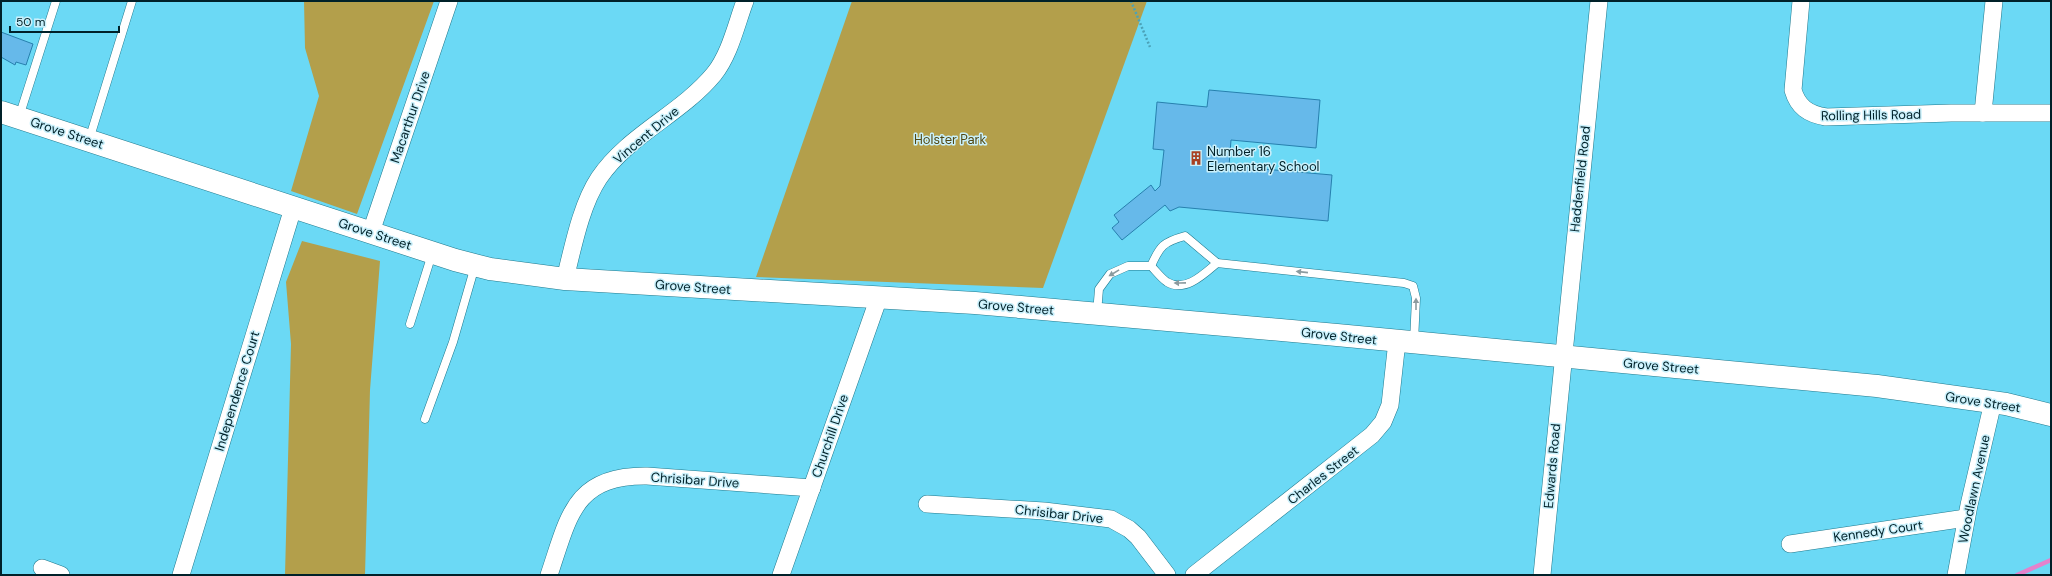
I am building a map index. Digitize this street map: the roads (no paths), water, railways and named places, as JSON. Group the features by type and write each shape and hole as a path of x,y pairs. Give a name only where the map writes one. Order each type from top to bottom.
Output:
{"street":[{"name":"Macarthur Drive","path":"370,232 449,1"},
{"name":"Vincent Drive","path":"565,279 578,230 590,196 599,178 615,158 681,105 714,74 722,62 745,1"},
{"name":"Haddenfield Road","path":"1562,357 1599,1"},
{"name":"Rolling Hills Road","path":"1801,1 1793,90 1796,101 1813,115 1826,117 1983,113 2051,113"},
{"path":"1983,113 1994,1"},
{"name":"Grove Street","path":"10,115 432,253 490,269 565,279 879,297 1097,314 1877,386 1993,402 2051,415"},
{"name":"Independence Court","path":"181,575 293,208"},
{"name":"Churchill Drive","path":"781,575 879,297"},
{"name":"Charles Street","path":"1194,575 1372,435 1383,422 1390,405 1405,342"},
{"name":"Edwards Road","path":"1542,575 1562,357"},
{"name":"Woodlawn Avenue","path":"1956,575 1966,518 1993,402"},
{"name":"Chrisibar Drive","path":"549,575 568,518 574,506 593,487 605,482 631,476 812,488"},
{"name":"Chrisibar Drive","path":"927,504 1044,510 1111,519 1129,529 1138,537 1167,575"},
{"name":"Kennedy Court","path":"1790,544 1966,518"},
{"path":"42,568 61,575"}],"lane":[{"path":"10,115 56,1"},
{"path":"89,140 132,1"},
{"path":"1151,266 1158,251 1169,240 1185,236 1217,264 1404,283 1413,286 1416,298 1405,342"},
{"path":"410,324 432,253"},
{"path":"1097,314 1099,289 1110,274 1128,266 1151,266 1168,282 1179,285 1195,282 1217,264"},
{"path":"425,419 453,342 475,265"}],"waterway":[{"path":"2017,575 2051,560"}],"place":[{"name":"Number 16 Elementary School","path":"1196,158"}],"park label":[{"name":"Holster Park","path":"950,139"}]}
